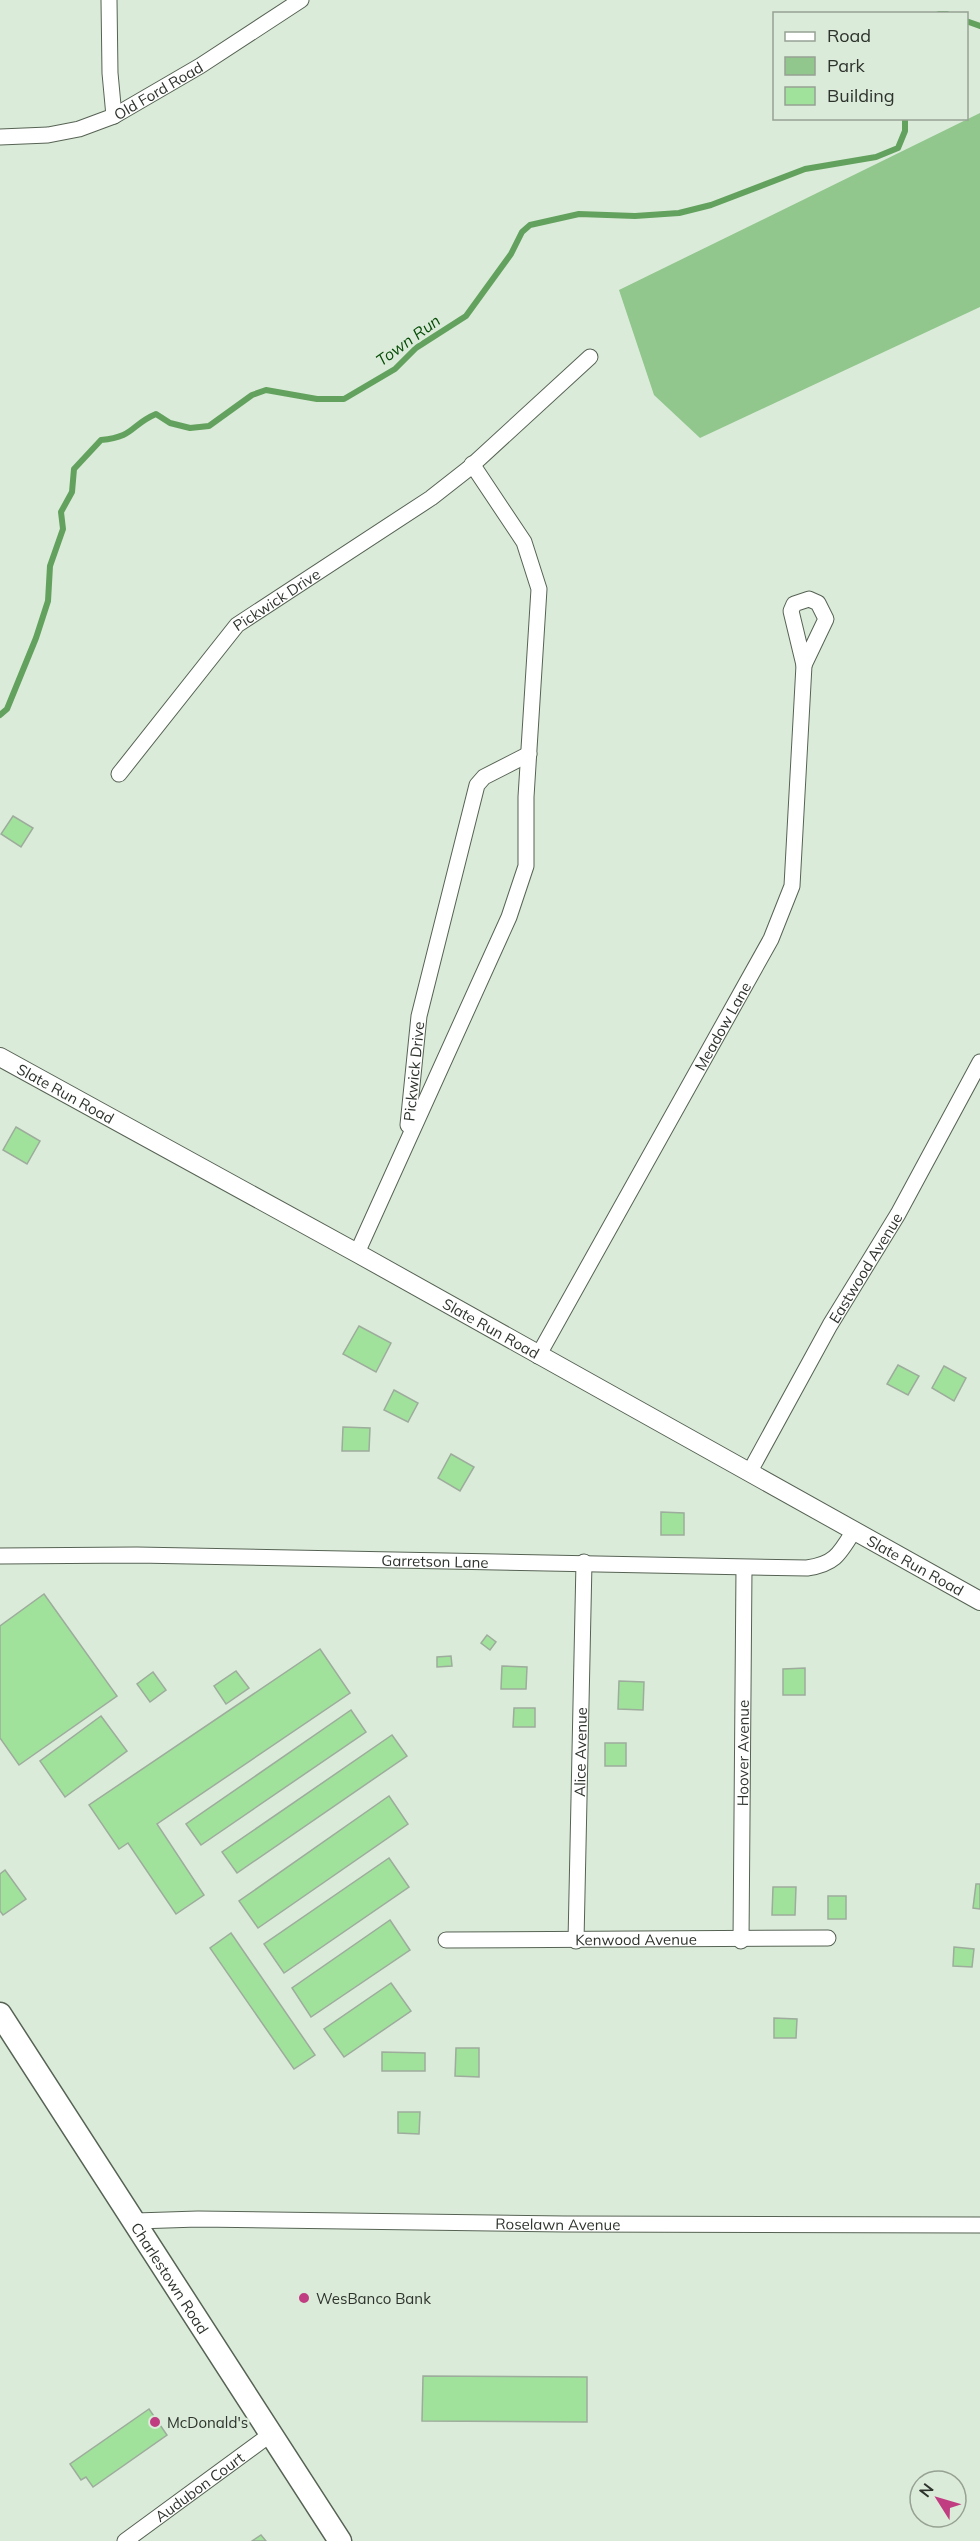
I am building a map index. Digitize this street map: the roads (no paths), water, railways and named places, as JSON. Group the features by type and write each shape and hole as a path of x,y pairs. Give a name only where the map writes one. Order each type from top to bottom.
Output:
{"main road":[{"name":"Charlestown Road","path":"4,2028 136,2221 340,2541"}],"street":[{"path":"109,0 110,73 114,116"},
{"name":"Old Ford Road","path":"0,137 48,135 79,129 114,116 200,66 301,0"},
{"name":"Pickwick Drive","path":"119,774 237,625 399,521 472,464 590,357"},
{"name":"Pickwick Drive","path":"357,1253 407,1138 509,917 526,866 529,754 538,589 524,542 472,464"},
{"name":"Meadow Lane","path":"538,1356 771,939 792,886 804,665"},
{"name":"Pickwick Drive","path":"407,1138 419,1016 477,785 484,777 529,754"},
{"name":"Slate Run Road","path":"0,1058 357,1253 980,1601"},
{"name":"Eastwood Avenue","path":"749,1473 830,1324 898,1214 980,1062"},
{"name":"Garretson Lane","path":"0,1556 137,1555 807,1568 826,1565 840,1553 853,1532"},
{"name":"Alice Avenue","path":"576,1941 584,1562"},
{"name":"Hoover Avenue","path":"741,1941 744,1568"},
{"name":"Kenwood Avenue","path":"446,1940 741,1941 828,1938"},
{"name":"Roselawn Avenue","path":"136,2221 198,2219 564,2224 980,2225"},
{"name":"Audubon Court","path":"125,2541 271,2434"}],"waterway":[{"name":"Town Run","path":"968,22 980,26"},
{"name":"Town Run","path":"0,715 7,709 36,638 48,601 50,566 63,529 61,512 72,492 74,469 101,440 120,436 156,414 170,423 190,428 209,426 252,395 266,390 317,399 344,399 395,369 416,348 466,316 511,254 522,232 530,225 579,214 635,216 679,213 711,205 805,169 876,157 898,148 905,131 905,120"}],"place":[{"name":"WesBanco Bank","path":"304,2298"},
{"name":"McDonald's","path":"155,2422"}]}
